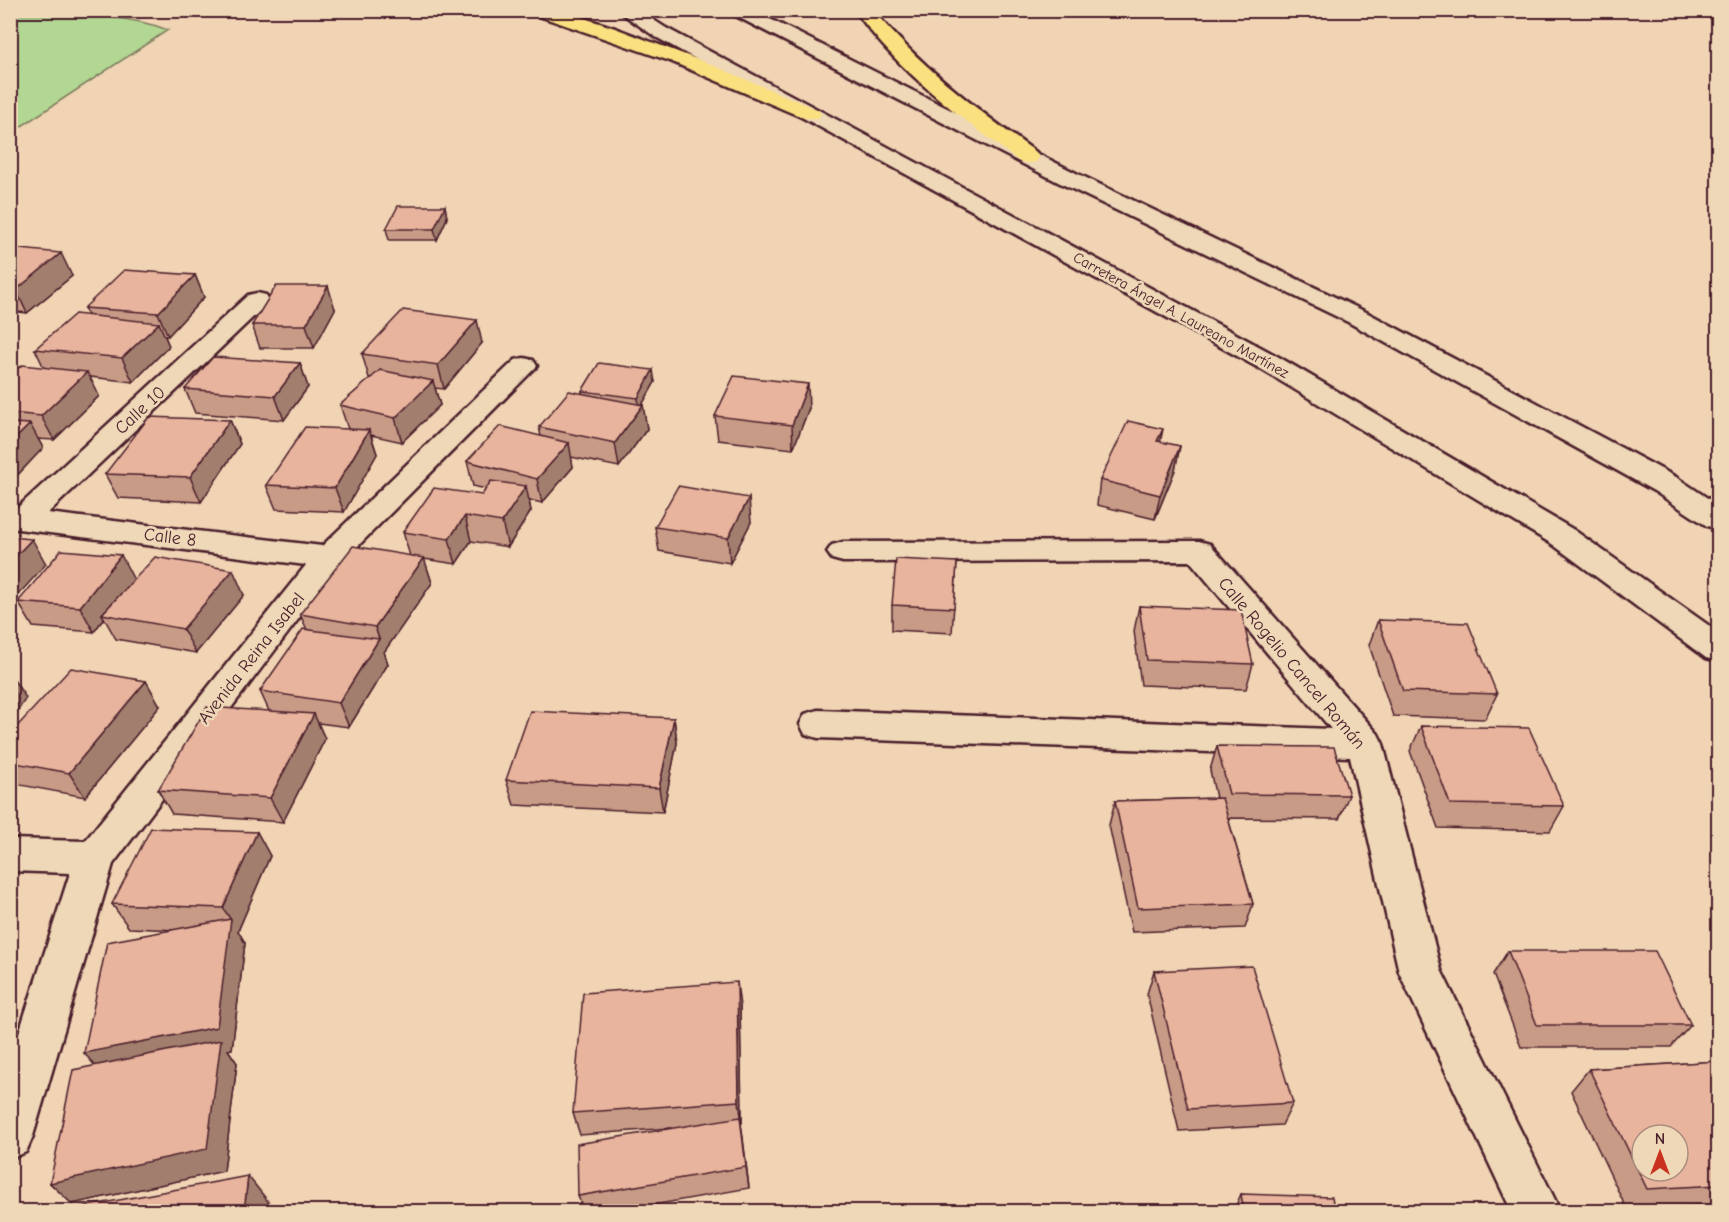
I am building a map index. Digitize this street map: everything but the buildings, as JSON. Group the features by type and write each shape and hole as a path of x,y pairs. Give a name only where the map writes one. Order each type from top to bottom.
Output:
{"highway":[{"path":"539,10 619,36 710,70 811,114"},
{"path":"863,10 885,38 919,72 956,104 1028,157"}],"main road":[{"name":"Carretera Ángel A. Laureano Martínez","path":"625,10 660,32 1268,362 1563,537 1719,649"},
{"path":"738,10 1028,157 1357,317 1665,484 1719,519"},
{"name":"Calle 10","path":"17,518 257,300"},
{"name":"Avenida Reina Isabel","path":"10,1136 95,858 329,557 524,366"},
{"name":"Calle 8","path":"17,518 329,557"},
{"name":"Calle Rogelio Cancel Román","path":"843,552 1199,551 1365,744 1420,972 1537,1212"},
{"path":"818,724 1365,744"},
{"path":"10,855 95,858"}],"green space":[{"path":"11,14 111,17 150,24 168,30 11,133"}]}
